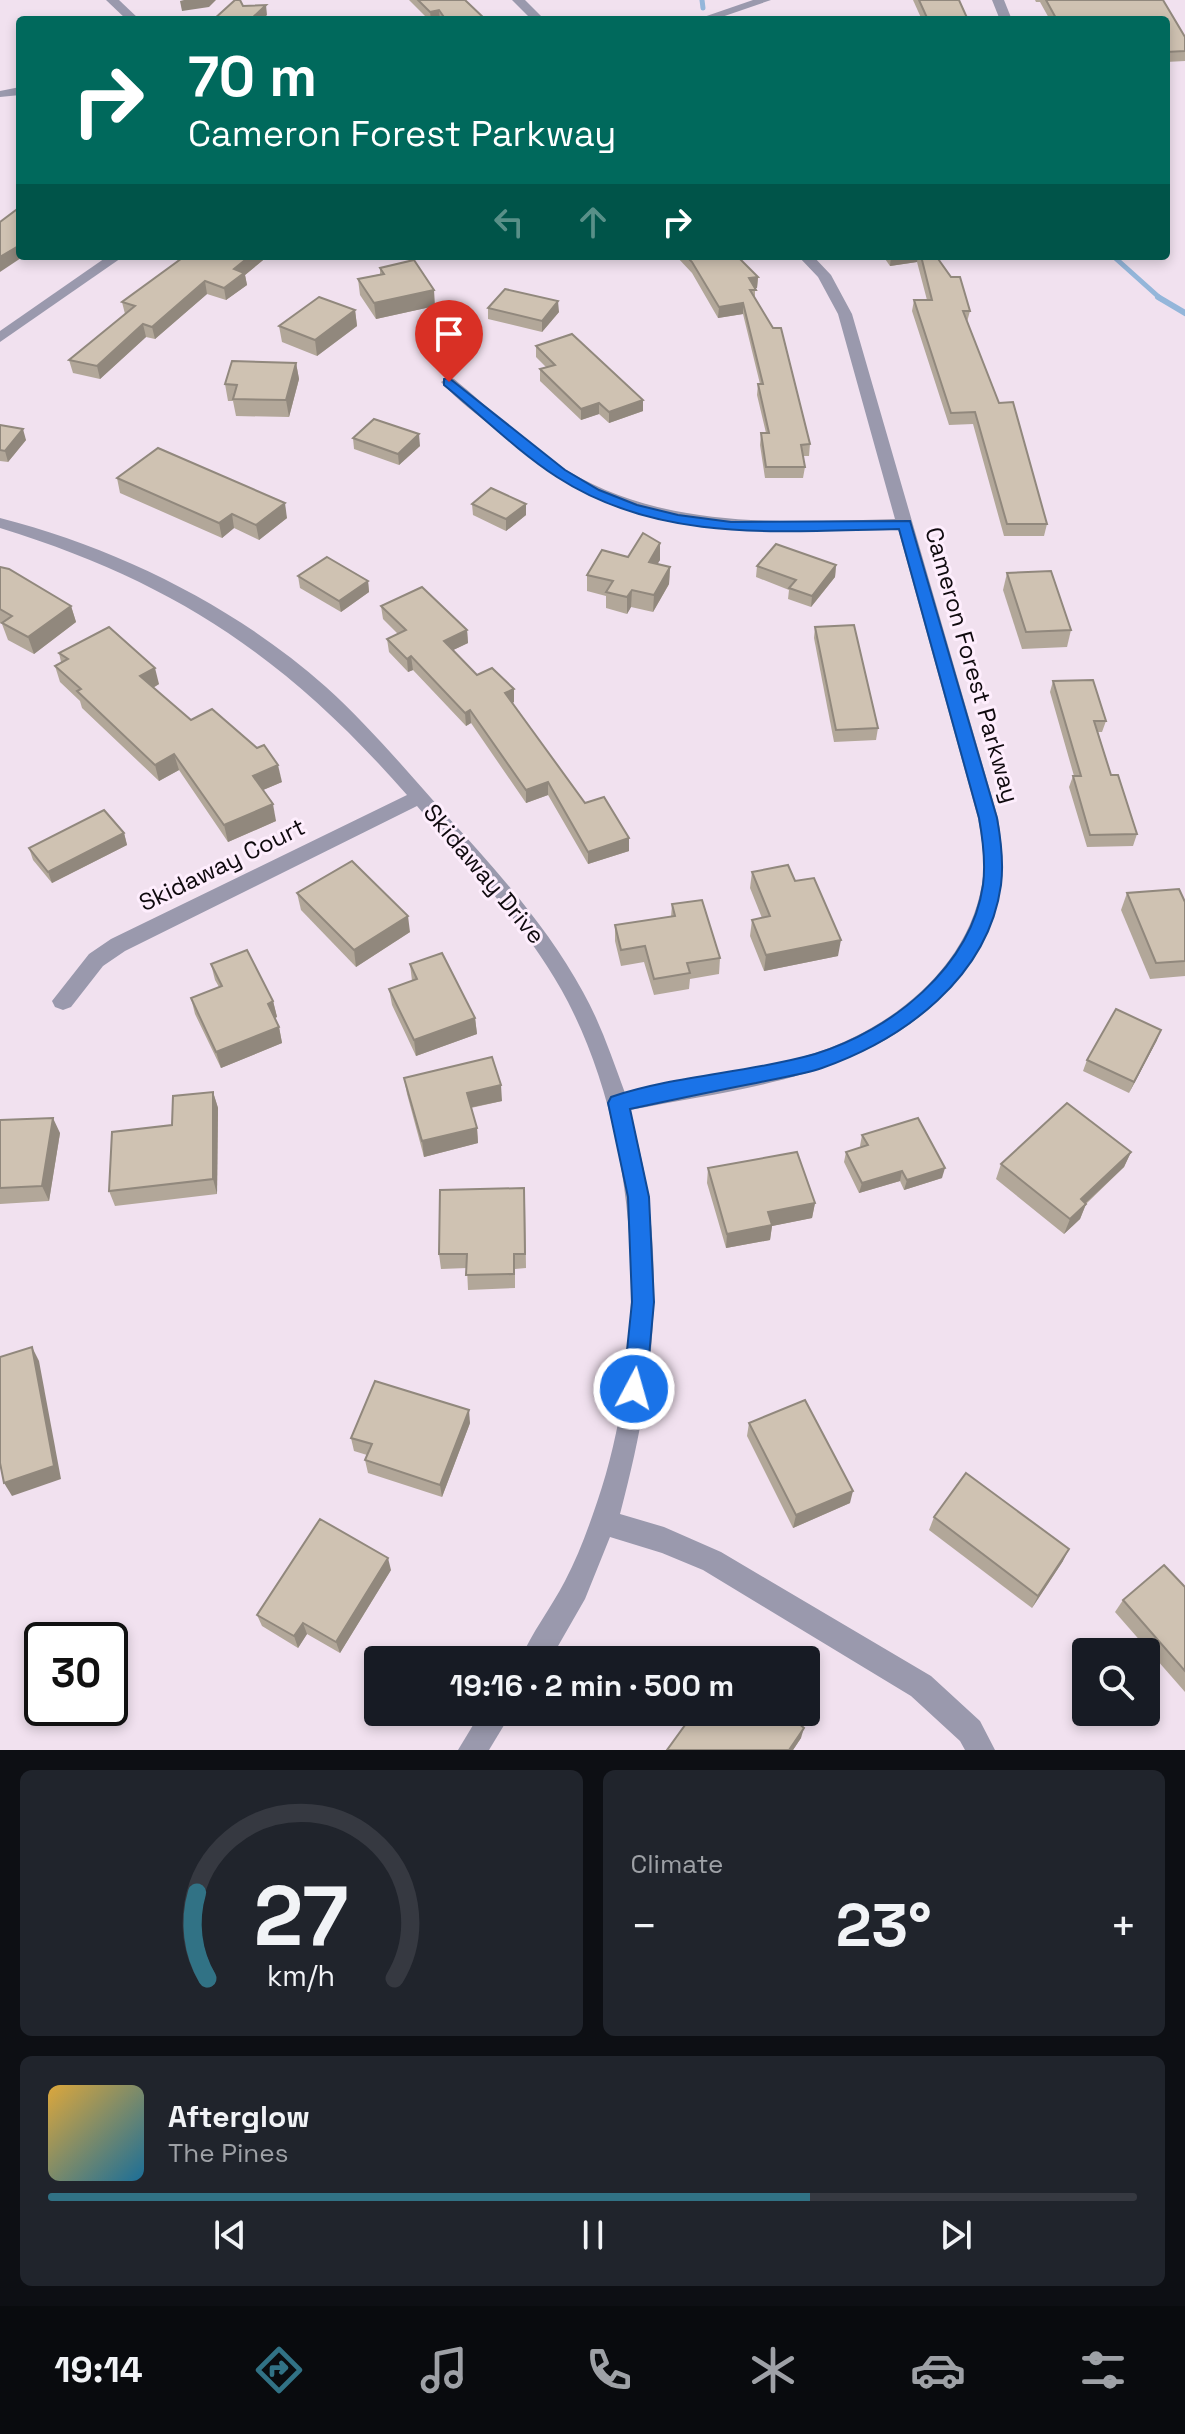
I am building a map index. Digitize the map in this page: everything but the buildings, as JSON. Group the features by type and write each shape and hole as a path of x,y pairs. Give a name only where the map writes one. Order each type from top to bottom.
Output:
{"street":[{"path":"112,0 130,16"},
{"path":"518,0 535,16"},
{"path":"714,16 765,0"},
{"path":"2,94 16,92"},
{"path":"0,338 111,260"},
{"name":"Cameron Forest Parkway","path":"619,1103 772,1073 817,1061 858,1045 894,1025 926,1000 952,973 971,944 985,913 992,885 994,853 988,818 845,314 824,275 809,260"},
{"path":"449,382 559,473 594,493 632,508 678,520 731,527 905,524"},
{"name":"Skidaway Drive","path":"0,523 103,558 170,590 236,629 299,675 355,726 509,899 547,950 590,1026 619,1103 638,1197 643,1302 631,1418 604,1522 577,1586 542,1646"},
{"name":"Skidaway Court","path":"63,1001 96,960 118,945 419,797"},
{"path":"604,1522 664,1540 712,1561 921,1686 970,1731 981,1750"},
{"path":"472,1750 488,1726"}],"waterway":[{"path":"702,0 703,8"},
{"path":"1117,260 1160,298"},
{"path":"1160,298 1185,313"}],"route":[{"path":"449,382 559,473 594,493 632,508 678,520 731,527 905,524 988,818 994,853 992,885 985,913 971,944 952,973 926,1000 894,1025 858,1045 817,1061 772,1073 619,1103 638,1197 643,1302 634,1389"}]}
